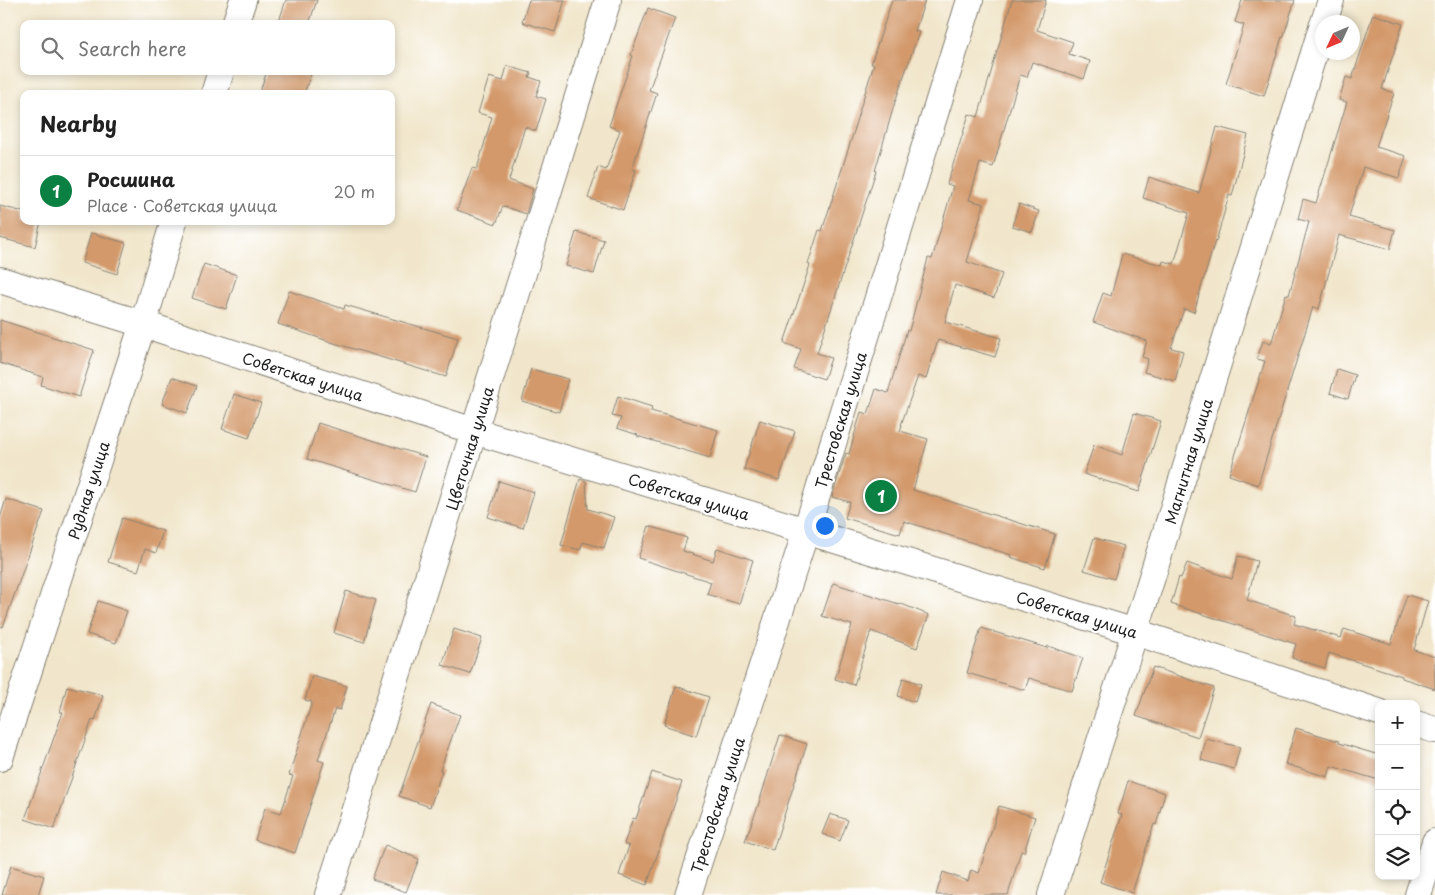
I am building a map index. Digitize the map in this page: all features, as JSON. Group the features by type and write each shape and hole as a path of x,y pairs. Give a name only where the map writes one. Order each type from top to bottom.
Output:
{"street":[{"path":"236,20 242,0"},
{"name":"Цветочная улица","path":"328,895 608,0"},
{"name":"Трестовская улица","path":"688,895 806,531 970,0"},
{"path":"1326,15 1331,0"},
{"name":"Магнитная улица","path":"1051,895 1135,632 1315,50"},
{"path":"215,90 220,75"},
{"name":"Рудная улица","path":"0,758 143,324 173,225"},
{"name":"Советская улица","path":"0,280 474,431 1135,632 1375,711"},
{"path":"1420,725 1435,730"},
{"path":"1418,895 1435,842"}],"building":[{"path":"286,0 317,0 310,20 279,20"},
{"path":"529,0 565,0 555,32 522,22"},
{"path":"892,0 925,0 915,31 919,32 895,102 876,171 817,353 831,358 824,379 794,369 801,349 784,343 810,265 808,264 819,230 822,231 855,128 874,64 871,64"},
{"path":"1012,0 1046,0 1037,30 1073,42 1069,54 1090,61 1084,79 1032,62 1027,77 1020,75 993,167 980,163 969,200 984,204 967,262 1002,274 994,298 955,285 945,322 1001,338 995,357 938,340 926,379 918,376 900,431 928,439 913,490 1055,534 1045,568 1010,557 1011,555 904,521 900,534 845,518 850,502 832,497 846,453 849,454 861,412 868,414 876,389 888,393 907,330 909,331 928,258 932,259 953,186 947,184 969,114 978,117"},
{"path":"1242,0 1295,0 1264,96 1226,84 1244,25 1235,22"},
{"path":"648,8 675,18 649,90 657,93 632,169 636,170 623,210 588,198 598,167 606,170 620,130 609,126"},
{"path":"1373,14 1403,24 1382,89 1394,93 1376,147 1406,156 1399,178 1363,167 1349,217 1395,230 1390,249 1339,235 1319,309 1313,307 1258,485 1229,475 1265,361 1257,359 1263,341 1271,344 1286,294 1289,295 1309,222 1298,219 1303,199 1316,203 1347,102 1339,100 1346,77 1352,79 1358,60 1360,60 1360,54"},
{"path":"507,66 531,73 529,77 541,81 536,96 546,99 536,131 525,127 509,180 533,189 526,214 503,206 496,224 457,210 472,168 477,169 492,117 478,113 489,77 503,81"},
{"path":"266,75 311,75 305,90 260,90"},
{"path":"1217,127 1248,135 1232,196 1229,195 1194,312 1184,309 1171,348 1183,351 1175,381 1144,372 1148,359 1142,357 1147,341 1093,322 1103,293 1111,296 1122,254 1162,265 1163,261 1174,264 1189,213 1143,198 1149,177 1199,193"},
{"path":"1019,204 1039,211 1032,232 1012,226"},
{"path":"0,206 20,211 20,225 40,225 35,247 0,238"},
{"path":"576,232 604,240 594,274 566,266"},
{"path":"91,233 126,243 117,274 82,263"},
{"path":"204,264 237,275 226,309 192,298"},
{"path":"289,291 344,309 345,305 458,338 446,377 278,324"},
{"path":"0,320 94,350 79,397 41,385 43,377 0,363"},
{"path":"531,369 568,379 559,412 522,401"},
{"path":"1337,369 1355,375 1348,399 1330,393"},
{"path":"172,377 197,386 187,413 162,404"},
{"path":"234,394 261,403 249,438 222,429"},
{"path":"618,396 652,407 651,411 718,430 710,458 617,428 621,418 612,416"},
{"path":"1134,413 1161,421 1139,492 1084,474 1094,445 1122,455"},
{"path":"760,420 795,431 779,480 744,469"},
{"path":"318,423 426,457 415,492 307,459"},
{"path":"580,479 586,481 588,509 614,517 604,548 583,542 580,550 561,545"},
{"path":"499,481 534,492 523,528 488,517"},
{"path":"6,499 44,511 3,627 0,626 0,518"},
{"path":"122,518 163,531 156,553 145,549 138,571 108,562"},
{"path":"649,526 687,538 683,551 713,561 717,548 753,560 739,604 707,594 711,582 638,558"},
{"path":"1094,538 1124,546 1114,579 1084,570"},
{"path":"1238,556 1257,561 1247,600 1296,616 1294,624 1341,638 1344,629 1391,644 1407,595 1428,601 1414,650 1435,657 1435,689 1402,678 1402,676 1329,653 1325,668 1292,658 1296,644 1171,604 1179,577 1181,578 1187,563 1232,579"},
{"path":"833,583 899,603 929,615 917,648 871,631 854,685 835,679 852,625 822,616"},
{"path":"346,591 376,600 364,642 334,633"},
{"path":"98,601 127,611 116,643 87,634"},
{"path":"981,628 1047,648 1048,646 1083,658 1072,691 1029,678 1025,690 967,673"},
{"path":"454,629 482,638 470,674 442,665"},
{"path":"1153,667 1214,688 1198,737 1136,716"},
{"path":"312,676 347,686 340,710 335,709 318,760 324,762 295,853 255,840 265,808 281,813 293,776 289,775 312,702 305,700"},
{"path":"903,678 921,684 915,702 898,696"},
{"path":"67,686 103,695 95,721 92,720 54,829 25,819 63,712 60,712"},
{"path":"676,686 709,697 696,736 664,725"},
{"path":"431,704 460,715 440,770 442,771 430,807 399,796"},
{"path":"1296,728 1375,754 1375,779 1331,766 1328,777 1285,764"},
{"path":"780,735 807,744 773,850 745,841"},
{"path":"1206,739 1240,747 1234,769 1201,760"},
{"path":"652,772 682,782 647,885 619,875 629,846 624,844 633,818 636,819"},
{"path":"1128,781 1165,793 1132,893 1100,882 1122,815 1118,814"},
{"path":"999,806 1035,817 1024,852 1021,851 1008,895 936,895 943,872 968,881 971,870 979,873"},
{"path":"830,814 848,820 840,841 822,834"},
{"path":"385,845 419,859 406,892 372,879"},
{"path":"11,866 44,876 38,895 2,895"}],"place":[{"name":"Росшина","path":"881,496"}]}
